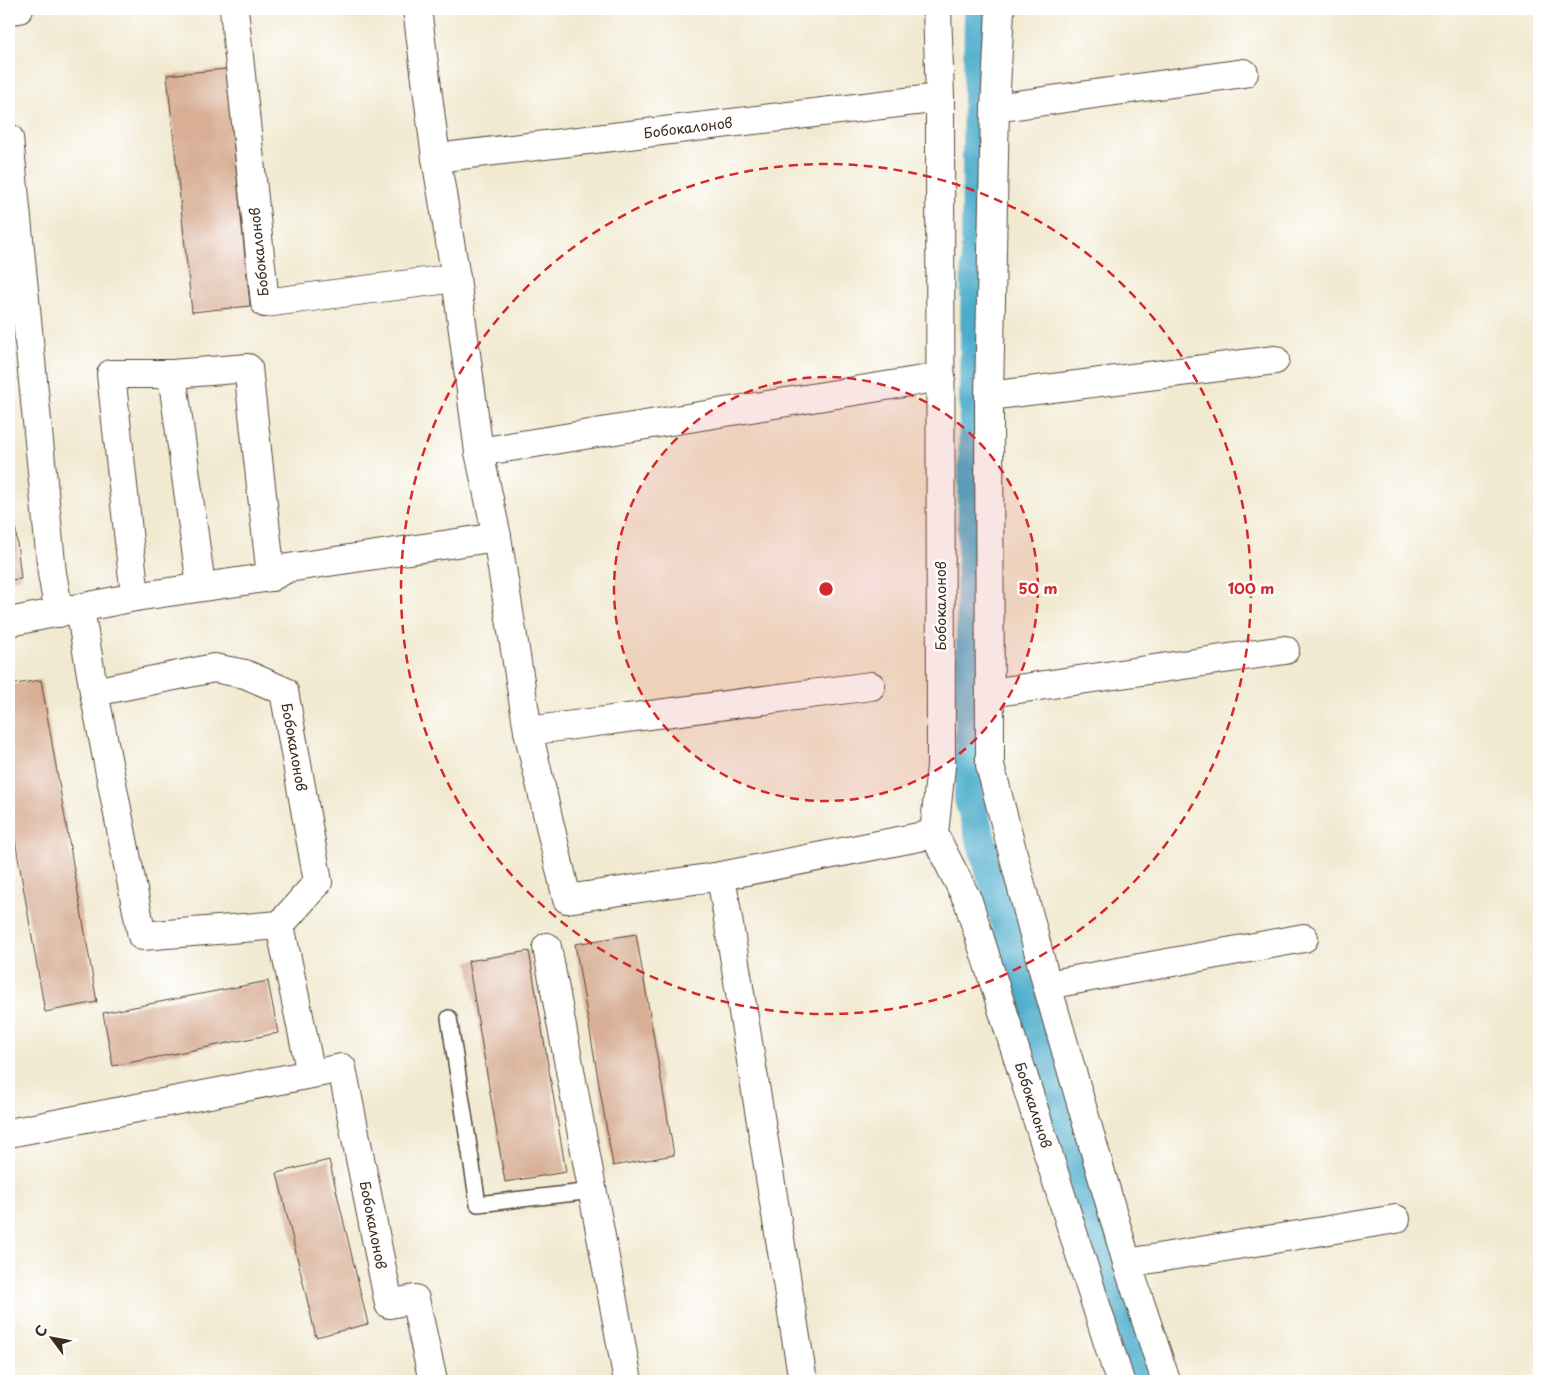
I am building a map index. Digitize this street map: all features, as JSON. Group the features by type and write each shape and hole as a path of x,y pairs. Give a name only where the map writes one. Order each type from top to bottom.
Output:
{"street":[{"path":"9,10 19,9"},
{"name":"Бобокалонов","path":"234,9 264,303 456,278"},
{"path":"417,9 436,158 456,278 479,452 497,537 528,731 567,898 721,876 934,834"},
{"name":"Бобокалонов","path":"937,9 940,98 942,766 934,834 968,901 1120,1381"},
{"path":"1000,9 995,108 989,396 990,765 1047,985 1127,1263 1166,1381"},
{"path":"995,108 1244,73"},
{"name":"Бобокалонов","path":"436,158 940,98"},
{"path":"9,138 19,338 52,573 70,611 94,692 142,936 280,925 311,1074"},
{"path":"989,396 1275,360"},
{"path":"135,597 111,374 172,374 248,368 271,577"},
{"path":"172,374 201,586"},
{"path":"479,452 941,377"},
{"path":"9,622 135,597 271,577 288,568 497,537"},
{"path":"990,693 1285,650"},
{"name":"Бобокалонов","path":"94,692 214,668 245,674 284,691 318,882 280,925"},
{"path":"528,731 871,686"},
{"path":"721,876 804,1381"},
{"path":"1047,985 1304,938"},
{"path":"547,947 628,1381"},
{"name":"Бобокалонов","path":"9,1133 342,1068 389,1304 415,1299 433,1381"},
{"path":"1127,1263 1396,1219"}],"lane":[{"path":"449,1018 478,1204 593,1191"}],"building":[{"path":"226,69 250,306 192,312 167,75"},
{"path":"9,468 21,579 9,580"},
{"path":"41,680 97,1002 45,1012 9,805 9,685"},
{"path":"636,934 674,1155 613,1166 575,944"},
{"path":"529,951 566,1172 505,1182 468,961"},
{"path":"268,981 278,1033 113,1066 103,1013"},
{"path":"329,1160 368,1324 316,1337 277,1173"}],"waterway":[{"path":"979,9 969,799 1141,1381"}]}
